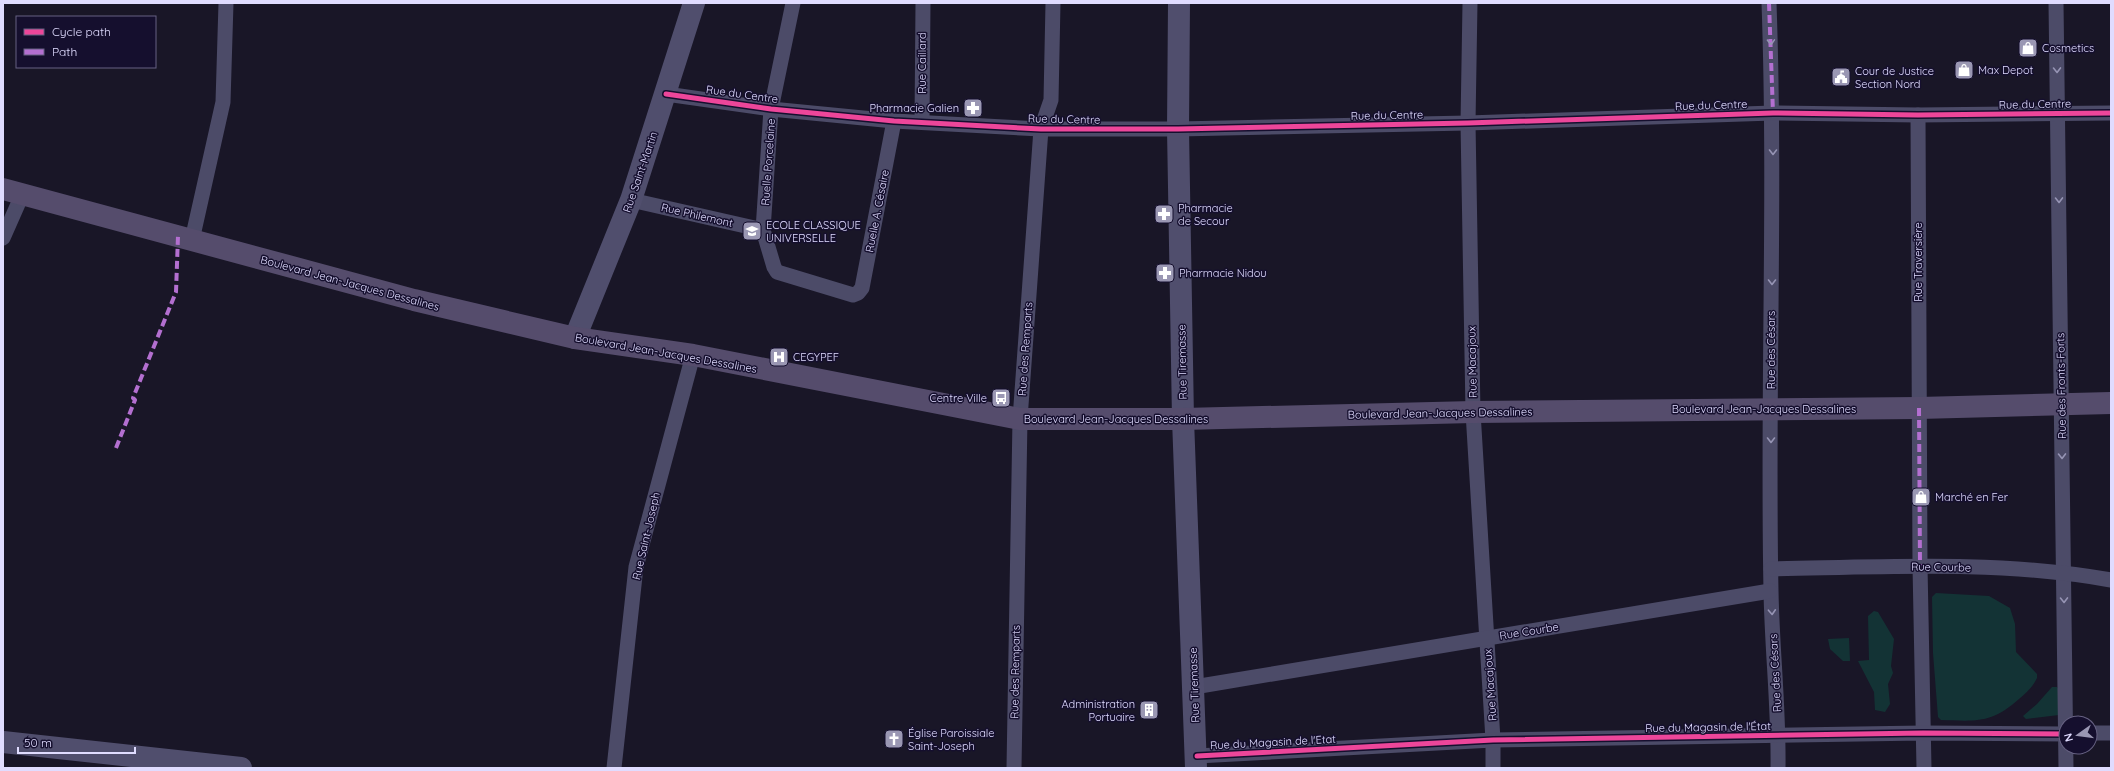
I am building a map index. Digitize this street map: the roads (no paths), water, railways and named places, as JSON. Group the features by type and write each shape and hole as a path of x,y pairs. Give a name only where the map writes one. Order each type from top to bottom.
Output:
{"main road":[{"name":"Boulevard Jean-Jacques Dessalines","path":"12,192 414,300 575,338 692,355 1020,419 1183,419 1473,412 1919,408 2111,403"}],"street":[{"path":"192,240 223,102 226,3"},
{"name":"Rue Saint-Martin","path":"575,338 631,200 694,3"},
{"name":"Ruelle Porcelaine","path":"777,272 774,267 763,230 771,109 793,3"},
{"name":"Rue Caillard","path":"922,122 923,3"},
{"name":"Rue des Remparts","path":"1014,768 1020,419 1041,129 1051,100 1053,3"},
{"name":"Rue Tiremasse","path":"1179,3 1178,129 1183,419 1196,762"},
{"name":"Rue Macajoux","path":"1470,3 1468,123 1473,412 1493,740 1493,768"},
{"name":"Rue des Césars","path":"1769,3 1773,113 1770,591 1779,736 1778,768"},
{"name":"Rue des Fronts-Forts","path":"2056,3 2066,715"},
{"name":"Rue du Centre","path":"666,94 771,109 894,121 1041,129 1178,129 1468,123 1773,113 1918,115 2111,114"},
{"name":"Rue Traversière","path":"1918,115 1920,566 1924,768"},
{"name":"Ruelle A. Césaire","path":"777,272 853,295 858,293 862,288 894,121"},
{"path":"3,238 12,192"},
{"name":"Rue Philemont","path":"631,200 763,230"},
{"name":"Rue Saint-Joseph","path":"614,768 636,567 692,355"},
{"name":"Rue Courbe","path":"1771,569 1920,566 2064,572 2111,580"},
{"name":"Rue Courbe","path":"1194,687 1770,591"},
{"name":"Rue du Magasin de l'État","path":"1350,748 1493,740 1923,733 2058,734"},
{"path":"2098,733 2111,733"},
{"path":"3,744 241,768"},
{"name":"Rue du Magasin de l'Etat","path":"1196,762 1350,748"},
{"name":"Rue des Fronts-Forts","path":"2066,755 2066,768"}],"place":[{"name":"Cosmetics","path":"2028,48"},
{"name":"Max Depot","path":"1964,70"},
{"name":"Cour de Justice Section Nord","path":"1841,77"},
{"name":"Pharmacie Galien","path":"973,108"},
{"name":"Pharmacie de Secour","path":"1164,214"},
{"name":"ECOLE CLASSIQUE UNIVERSELLE","path":"752,231"},
{"name":"Pharmacie Nidou","path":"1165,273"},
{"name":"CEGYPEF","path":"779,357"},
{"name":"Centre Ville","path":"1001,398"},
{"name":"Marché en Fer","path":"1921,497"},
{"name":"Administration Portuaire","path":"1149,710"},
{"name":"Église Paroissiale Saint-Joseph","path":"894,739"}]}
